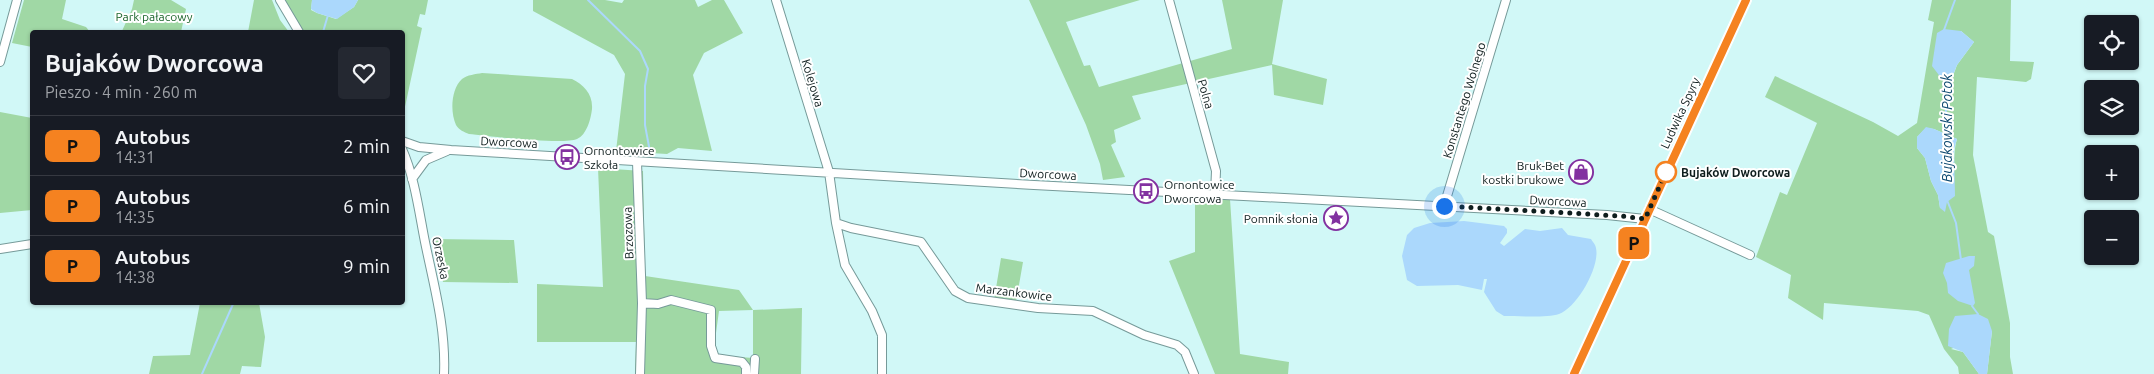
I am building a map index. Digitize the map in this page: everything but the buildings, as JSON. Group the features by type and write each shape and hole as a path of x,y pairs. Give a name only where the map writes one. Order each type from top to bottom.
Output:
{"main road":[{"name":"Ludwika Spyry","path":"1574,374 1746,0"}],"street":[{"path":"0,62 17,0"},
{"path":"280,0 298,30"},
{"name":"Kolejowa","path":"776,0 829,172"},
{"name":"Polna","path":"1168,0 1216,171 1215,194"},
{"name":"Konstantego Wolnego","path":"1444,206 1506,0"},
{"name":"Dworcowa","path":"405,142 420,147 451,150 636,162 1614,215 1645,219"},
{"path":"412,180 425,161 426,151 420,147 410,149 405,155 414,163 425,161"},
{"name":"Dworcowa","path":"425,161 451,150"},
{"name":"Orzeska","path":"405,155 440,308 445,340 444,374"},
{"name":"Brzozowa","path":"636,162 642,303 640,374"},
{"path":"829,172 836,223 846,265 872,310 882,335 882,374"},
{"path":"1649,209 1750,255"},
{"name":"Marzankowice","path":"836,223 851,228 921,242 954,291 968,298 1038,308 1093,311 1144,335 1178,345 1185,352 1194,374"},
{"path":"0,249 30,244"},
{"path":"642,303 658,304 671,300 711,310 711,346 715,358 742,362 746,367 746,374"},
{"path":"754,359 754,374"}],"green space":[{"name":"Park pałacowy","path":"24,0 66,0 62,19 86,27 88,30 30,30 30,47 12,43"},
{"name":"Park pałacowy","path":"134,0 171,0 186,9 181,30 122,30"},
{"path":"254,0 272,0 280,20 288,30 248,30"},
{"path":"284,0 312,0 311,10 336,19 354,7 358,0 428,0 425,15 420,14 417,26 422,28 405,107 405,30 302,30"},
{"path":"533,0 605,0 622,3 624,0 695,0 698,7 712,0 724,0 743,33 704,53 693,75 712,151 678,148 667,154 616,151 625,74 614,55 533,11"},
{"path":"1029,0 1140,0 1066,22 1084,66 1090,65 1099,87 1232,49 1222,0 1283,0 1272,64 1327,79 1323,105 1274,95 1272,65 1132,96 1141,119 1114,130 1116,142 1111,145 1125,177 1103,180 1100,164 1086,125"},
{"path":"1932,0 2011,0 2010,61 2034,62 2031,79 2026,82 1977,77 1973,155 1988,232 1994,236 2010,323 2010,357 2013,374 1987,374 1992,331 1951,349 1963,352 1979,374 1959,374 1958,367 1944,349 1929,315 1918,311 1824,303 1823,320 1788,298 1791,275 1756,257 1780,192 1787,195 1817,123 1765,97 1775,76 1873,122 1898,136 1917,123 1934,22 1928,20","holes":["1961,31 1974,42 1957,65 1949,87","1926,128 1934,129 1957,139 1951,193 1940,208 1938,195 1931,181 1925,158 1917,148 1917,137"]},
{"path":"482,73 572,79 584,87 591,99 591,113 586,130 577,139 569,141 525,140 463,132 457,127 454,120 452,107 454,95 458,83 462,79"},
{"path":"0,112 30,118 30,210 0,213"},
{"path":"598,168 643,171 645,276 739,290 753,310 802,308 801,374 635,374 636,342 537,342 537,284 603,287","holes":["753,310 753,358 713,355 719,311"]},
{"path":"1195,199 1230,199 1240,354 1289,362 1288,374 1215,374 1169,261 1195,252"},
{"path":"434,239 514,240 518,283 443,282"},
{"path":"1001,258 1023,262 1016,302 994,300"},
{"path":"200,305 259,305 265,337 261,367 242,366 240,374 149,374 153,356 190,355"}],"water":[{"path":"312,0 358,0 354,7 337,19 317,13 311,9"},
{"path":"1944,29 1961,31 1974,42 1957,65 1948,87 1932,66 1937,33"},
{"path":"1926,127 1957,139 1954,149 1955,196 1947,202 1945,212 1940,208 1938,195 1931,181 1925,158 1917,148 1917,137"},
{"path":"1464,221 1504,226 1507,229 1507,233 1500,243 1504,246 1525,229 1540,231 1562,228 1568,235 1591,239 1595,245 1596,253 1595,263 1587,284 1573,303 1559,314 1504,316 1496,311 1484,292 1487,279 1484,279 1482,290 1458,285 1417,286 1407,280 1402,256 1407,235 1414,228 1430,223"},
{"path":"1975,256 1974,266 1969,270 1975,303 1973,306 1958,301 1948,293 1943,273 1946,263"},
{"path":"1978,314 1988,319 1992,331 1987,374 1979,374 1963,352 1948,346 1949,329 1955,316"}],"waterway":[{"path":"588,0 640,51 648,69 645,86 645,125 650,152"},
{"name":"Bujakowski Potok","path":"1944,30 1955,0"},
{"path":"324,30 328,15"},
{"name":"Bujakowski Potok","path":"1944,135 1948,85"},
{"name":"Bujakowski Potok","path":"1947,200 1956,223 1961,260"},
{"path":"202,374 233,305"},
{"name":"Bujakowski Potok","path":"1972,306 1978,314"}],"bus line":[{"name":"P","path":"1574,374 1746,0"}],"place":[{"name":"Ornontowice Szkoła","path":"567,157"},
{"name":"Bruk-Bet kostki brukowe","path":"1581,172"},
{"name":"Bujaków Dworcowa","path":"1666,172"},
{"name":"Ornontowice Dworcowa","path":"1146,191"},
{"name":"Pomnik słonia","path":"1336,218"}],"route":[{"path":"1444,206 1638,217 1645,219 1666,172"}]}
